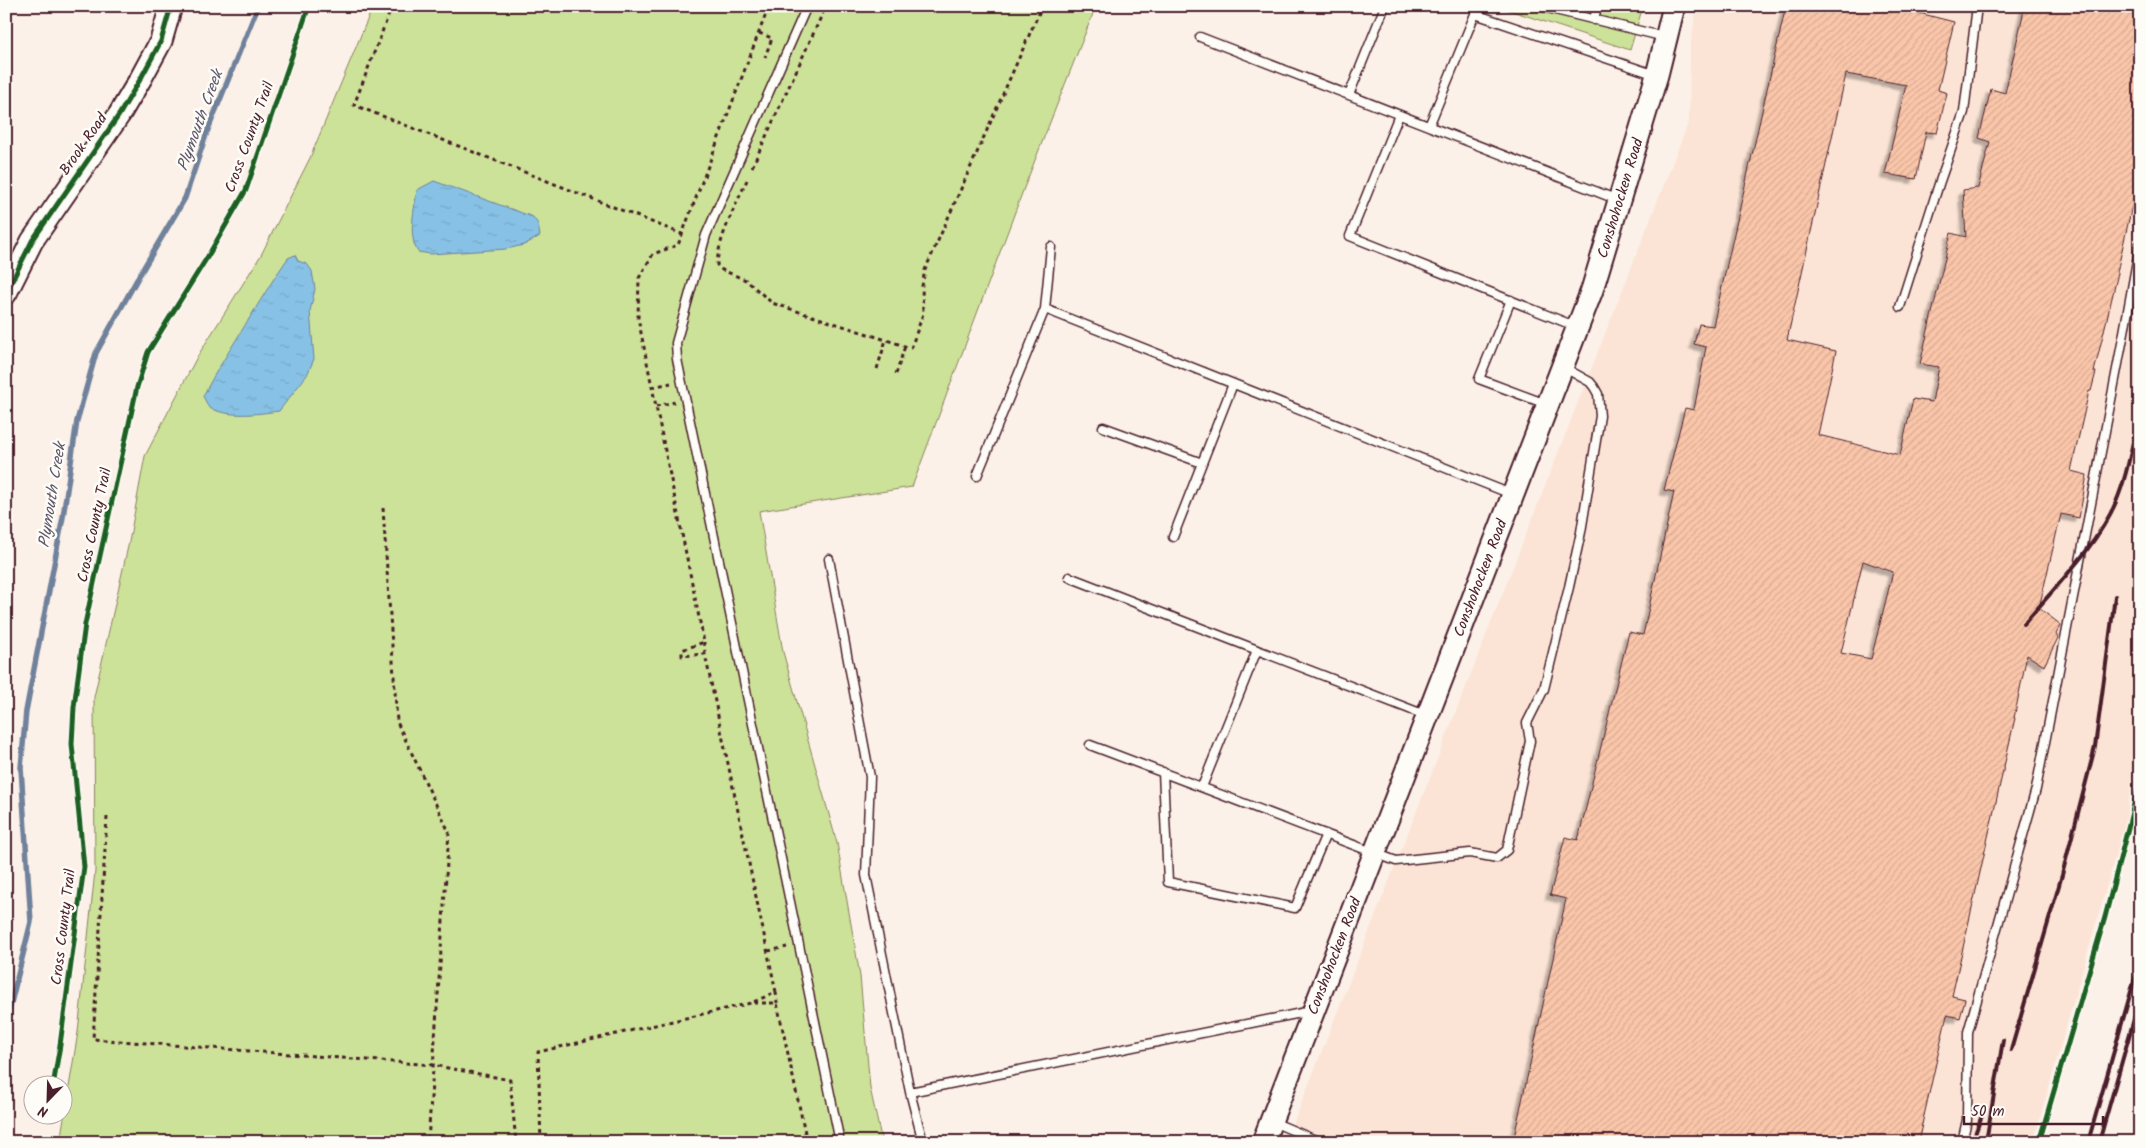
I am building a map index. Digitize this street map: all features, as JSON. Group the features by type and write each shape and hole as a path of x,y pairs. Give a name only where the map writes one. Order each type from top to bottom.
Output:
{"main road":[{"name":"Brook Road","path":"6,293 32,241 119,115 141,78 161,41 171,6"},
{"name":"Conshohocken Road","path":"1263,1142 1312,1010 1592,290 1657,75 1674,6"}],"lane":[{"path":"807,6 706,235 676,343 682,381 840,1142"},
{"path":"1349,95 1385,6"},
{"path":"1538,6 1666,37"},
{"path":"1594,20 1597,6"},
{"path":"1900,307 1964,112 1977,6"},
{"path":"1428,126 1474,14 1657,75"},
{"path":"1200,37 1619,200"},
{"path":"1399,115 1350,236 1578,327"},
{"path":"1962,1142 1967,1120 1968,1032 2036,788 2124,338 2140,244"},
{"path":"978,476 1045,309 1051,247"},
{"path":"1511,300 1479,379 1548,404"},
{"path":"1045,309 1513,494"},
{"path":"1090,745 1396,861 1470,853 1497,858 1507,850 1530,741 1527,723 1544,689 1581,532 1600,416 1598,394 1594,387 1590,382 1562,367"},
{"path":"1173,537 1233,384"},
{"path":"1103,427 1202,463"},
{"path":"829,559 870,777 866,875 910,1092 923,1142"},
{"path":"1069,576 1427,715"},
{"path":"1202,787 1257,650"},
{"path":"1163,772 1168,882 1295,908 1326,834"},
{"path":"910,1092 1312,1010"},
{"path":"1271,1121 1320,1142"}],"path":[{"path":"392,6 354,105 682,234"},
{"path":"769,6 678,244 653,254 639,278 638,318 705,654 807,1142"},
{"path":"826,6 730,218 717,265 722,270 746,280 772,303 911,348 924,314 922,286 925,270 1042,6"},
{"path":"758,33 772,38 765,57"},
{"path":"877,369 886,340"},
{"path":"896,374 905,346"},
{"path":"652,387 682,381"},
{"path":"656,406 686,400"},
{"path":"383,508 397,722 449,832 428,1142"},
{"path":"704,642 682,650 682,656 705,654"},
{"path":"107,817 93,1038 433,1065 510,1080 516,1142"},
{"path":"768,951 799,945"},
{"path":"541,1142 538,1052 751,1003 776,992"},
{"path":"751,1003 778,1003"}],"shaded area":[{"path":"1697,6 2140,6 2140,719 2127,816 2033,1142 1286,1142 1689,121 1690,47"}],"green space":[{"path":"373,6 1096,6 1024,188 912,487 759,511 783,652 837,843 860,976 870,1088 882,1142 60,1142 63,1126 72,1126 71,1076 78,1032 95,871 94,697 129,542 145,456 197,357 261,255 310,158"},
{"path":"1497,6 1643,6 1630,50"}],"water":[{"path":"434,181 533,217 538,224 540,236 524,245 506,249 431,254 418,252 412,230 417,190"},
{"path":"295,255 298,261 307,264 312,271 315,289 310,311 314,359 307,375 279,411 235,414 209,408 203,396 215,374 273,280 288,258"}],"building":[{"path":"1786,6 1916,6 1915,12 1954,22 1938,90 1947,93 1937,133 1926,132 1916,179 1885,174 1906,85 1846,74 1787,340 1836,351 1818,435 1900,455 1913,399 1932,402 1939,367 1920,364 1951,233 1966,237 1963,190 1978,188 1990,142 1979,138 1991,89 2005,93 2025,6 2140,6 2140,171 2094,372 2096,372 2091,391 2089,391 2071,471 2087,475 2079,518 2061,514 2039,608 2061,625 2056,634 2058,638 2044,666 2027,655 2015,718 1952,996 1965,999 1960,1018 1947,1015 1918,1142 1513,1142 1566,899 1550,895 1565,837 1578,840 1629,632 1643,635 1674,492 1664,490 1685,408 1694,410 1706,347 1694,344 1699,324 1713,326","holes":["1863,561 1893,572 1871,659 1841,653"]}],"waterway":[{"name":"Plymouth Creek","path":"6,1023 31,922 21,768 26,711 63,517 77,421 96,353 185,198 207,132 258,6"}],"railway":[{"path":"2024,624 2087,550 2108,518 2122,486 2134,436"},
{"path":"2011,1050 2062,875 2095,747 2115,596"},
{"path":"2088,1142 2140,960"},
{"path":"2099,1142 2140,998"},
{"path":"1986,1142 2003,1040"},
{"path":"1972,1142 1984,1110"}],"cycle path":[{"path":"6,293 32,241 119,115 141,78 161,41 171,6"},
{"name":"Cross County Trail","path":"55,1076 84,867 72,744 74,707 85,624 137,387 148,352 208,256 246,190 309,6"},
{"path":"2039,1142 2105,917 2140,781"}]}
